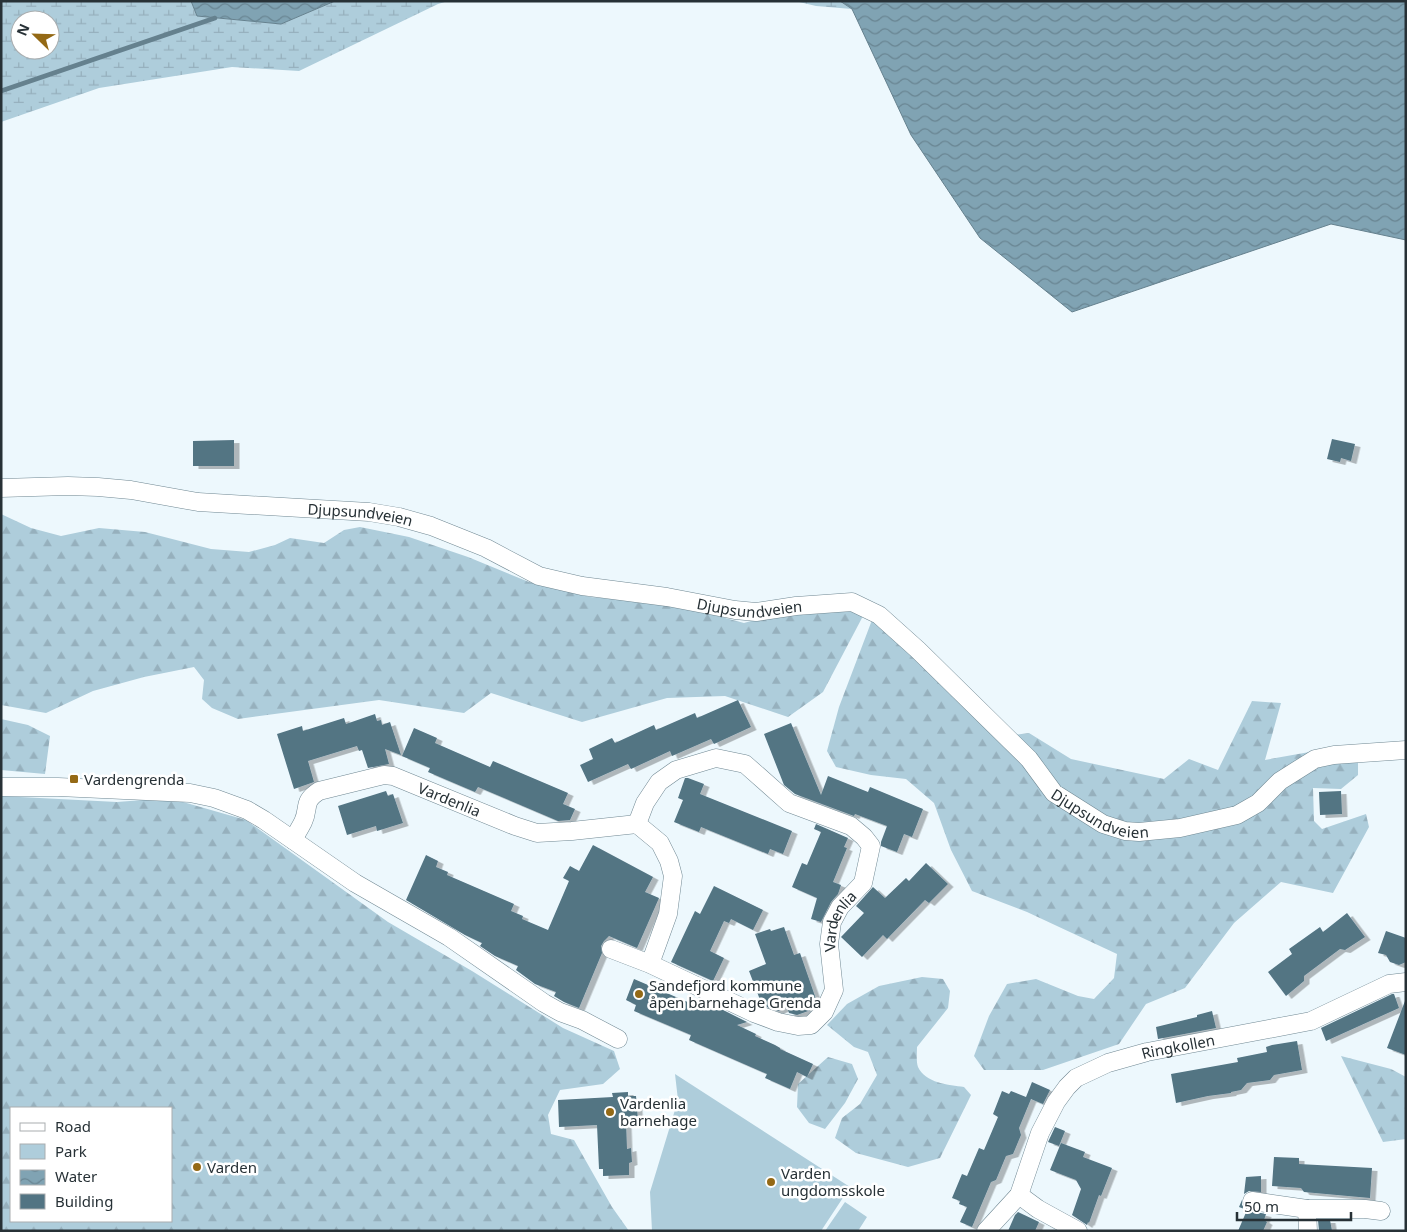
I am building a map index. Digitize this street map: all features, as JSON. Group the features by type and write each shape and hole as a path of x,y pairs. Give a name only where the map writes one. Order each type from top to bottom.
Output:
{"street":[{"name":"Djupsundveien","path":"1,488 98,487 131,490 198,502 369,512 399,517 431,526 486,548 539,576 582,586 667,597 735,610 756,612 796,606 852,602 879,615 918,650 1029,759 1054,793 1103,824 1125,831 1139,832 1180,828 1237,815 1258,803 1280,781 1315,759 1334,754 1406,750"},
{"name":"Vardenlia","path":"293,840 304,820 306,806 310,797 319,791 384,774 537,833 637,824 645,804 659,782 676,770 716,758 745,764 789,803 850,826 864,837 871,846 864,883 840,907 832,922 829,944 834,990 824,1012 812,1025 798,1026 778,1022 754,1013 650,964 611,950"},
{"path":"1,787 58,787 190,793 214,798 247,810 374,895 448,937 544,1003 618,1039"},
{"path":"637,824 660,843 674,876 668,914 650,964"},
{"name":"Ringkollen","path":"986,1231 1019,1196 1040,1133 1056,1102 1076,1078 1108,1063 1147,1052 1311,1021 1389,984 1406,982"},
{"path":"1019,1196 1038,1210 1078,1231"},
{"path":"1252,1201 1307,1209 1365,1209 1381,1211"},
{"path":"1307,1209 1308,1231"}],"green space":[{"path":"1,1 191,1 197,16 281,24 335,1 448,1 438,4 299,71 232,67 99,88 1,122"},
{"path":"795,1 840,1 852,9 816,6"},
{"path":"1,514 31,528 61,536 99,528 145,532 211,549 249,552 275,545 290,538 324,543 344,530 360,527 409,537 468,557 529,582 590,597 673,604 744,623 803,606 831,601 863,616 823,692 788,717 725,696 667,698 582,722 491,693 464,713 379,700 238,719 212,708 202,699 204,680 194,667 144,677 93,691 46,713 1,705"},
{"path":"872,620 1013,735 1029,733 1071,759 1164,779 1189,759 1218,770 1252,701 1281,703 1265,760 1349,745 1358,760 1358,775 1341,789 1313,788 1314,821 1322,829 1366,814 1369,827 1333,893 1281,882 1234,923 1185,988 1146,1004 1119,1044 1043,1070 984,1070 974,1056 989,1016 1007,984 1036,979 1078,996 1094,999 1114,978 1117,954 1027,912 972,891 951,850 934,803 906,779 871,775 836,767 827,751 839,707"},
{"path":"1,719 28,725 50,736 45,774 1,770"},
{"path":"1,796 117,802 169,798 246,820 388,922 472,971 563,1028 614,1051 620,1069 603,1084 560,1090 548,1115 551,1134 574,1140 612,1207 629,1231 1,1231"},
{"path":"922,977 943,979 950,991 948,1008 917,1047 918,1067 926,1077 945,1084 964,1087 971,1095 940,1158 908,1167 856,1153 835,1138 842,1118 860,1104 877,1075 868,1052 854,1047 827,1025 847,1004 879,986"},
{"path":"1341,1056 1391,1069 1406,1077 1406,1139 1383,1142"},
{"path":"828,1057 852,1064 858,1079 845,1103 825,1129 809,1123 797,1107 798,1084"},
{"path":"675,1074 850,1187 821,1231 652,1231 650,1192 678,1100"},
{"path":"845,1202 867,1217 858,1231 825,1231"}],"water":[{"path":"191,1 335,1 281,24 197,16"},
{"path":"840,1 1406,1 1406,240 1331,224 1072,312 980,238 911,135 852,9"}],"building":[{"path":"1332,439 1355,444 1351,461 1341,458 1340,462 1327,459"},
{"path":"234,440 234,466 193,466 193,441"},
{"path":"738,700 751,727 714,744 711,739 672,756 670,751 631,769 628,764 588,782 580,765 593,759 589,749 612,738 615,743 654,725 656,730 695,713 697,718"},
{"path":"375,714 377,721 381,720 382,725 390,722 401,755 385,749 389,764 368,768 362,750 359,751 357,746 308,761 314,782 294,789 277,734 302,726 303,731 344,718 346,724"},
{"path":"791,723 821,795 828,776 868,792 870,787 923,809 912,837 904,834 897,852 881,846 887,826 795,794 784,785 764,734"},
{"path":"414,728 437,738 435,743 490,767 493,761 568,793 563,804 575,809 570,820 558,821 478,787 475,792 428,772 430,768 402,756"},
{"path":"685,778 704,784 700,794 792,831 783,854 770,849 768,854 701,827 699,832 674,822 683,800 678,798"},
{"path":"386,791 388,796 393,794 403,823 377,831 376,826 347,835 338,806"},
{"path":"1341,791 1342,814 1320,815 1319,792"},
{"path":"816,824 848,838 844,847 847,848 833,882 841,885 838,894 831,902 821,922 811,919 817,898 792,887 802,863 807,865 821,832 814,829"},
{"path":"593,845 653,877 645,892 659,898 637,948 609,936 604,941 601,946 602,953 579,1008 554,996 556,992 535,984 516,970 518,966 495,956 480,946 482,943 406,900 426,855 438,861 436,867 448,872 447,875 514,904 511,911 523,916 522,919 548,930 569,881 563,878 570,866 579,871"},
{"path":"926,863 948,884 929,903 925,900 887,939 883,935 862,957 841,937 864,913 856,906 873,887 885,898 906,878 909,881"},
{"path":"714,886 763,910 753,930 731,919 729,923 724,921 710,951 724,958 713,981 671,962 695,911 700,914"},
{"path":"1347,913 1365,937 1345,950 1340,949 1304,976 1304,981 1286,996 1268,972 1292,954 1289,949 1320,927 1323,932"},
{"path":"784,927 794,955 800,953 817,1002 811,1010 797,1015 789,1013 787,1007 778,1011 762,1005 749,971 766,964 755,934"},
{"path":"1386,931 1406,938 1406,962 1399,965 1390,962 1386,955 1378,953"},
{"path":"634,979 704,1009 707,1002 747,1022 737,1025 780,1049 813,1064 807,1077 797,1072 790,1089 765,1078 767,1074 689,1040 691,1035 634,1011 636,1005 626,1000"},
{"path":"1394,994 1399,1008 1326,1041 1321,1028"},
{"path":"1406,1002 1406,1055 1387,1048"},
{"path":"1212,1011 1216,1028 1158,1039 1156,1027 1197,1017 1197,1015"},
{"path":"1297,1041 1302,1070 1274,1075 1270,1080 1247,1083 1241,1090 1231,1093 1176,1103 1171,1074 1238,1062 1237,1058 1267,1052 1266,1047"},
{"path":"1032,1082 1050,1090 1043,1104 1026,1097"},
{"path":"1002,1091 1009,1094 1011,1091 1031,1099 1019,1128 1021,1135 1013,1154 1006,1156 996,1180 991,1182 972,1227 960,1222 967,1207 959,1204 960,1201 952,1198 962,1174 967,1176 979,1148 984,1150 998,1117 993,1114"},
{"path":"628,1092 628,1096 636,1096 638,1121 626,1122 627,1149 631,1148 632,1162 629,1163 629,1175 603,1176 603,1169 599,1169 597,1125 559,1127 558,1100 613,1097 612,1093"},
{"path":"1055,1127 1065,1131 1059,1146 1048,1142"},
{"path":"1061,1143 1085,1152 1083,1157 1112,1168 1087,1225 1072,1215 1081,1189 1076,1180 1050,1170"},
{"path":"1274,1157 1299,1158 1299,1164 1372,1168 1370,1198 1304,1192 1301,1188 1272,1186"},
{"path":"1261,1176 1261,1192 1249,1191 1244,1194 1246,1177"},
{"path":"1242,1200 1242,1205 1246,1209 1239,1207"},
{"path":"1247,1210 1266,1214 1264,1220 1267,1222 1263,1231 1238,1231"},
{"path":"1018,1212 1039,1222 1035,1231 1008,1231"},
{"path":"1318,1220 1330,1220 1332,1231 1319,1231"}],"waterway":[{"path":"1,91 215,18"}],"place":[{"name":"Vardengrenda","path":"74,779"},
{"name":"Sandefjord kommune åpen barnehage Grenda","path":"639,994"},
{"name":"Vardenlia barnehage","path":"610,1112"},
{"name":"Varden","path":"197,1167"},
{"name":"Varden ungdomsskole","path":"771,1182"}]}
